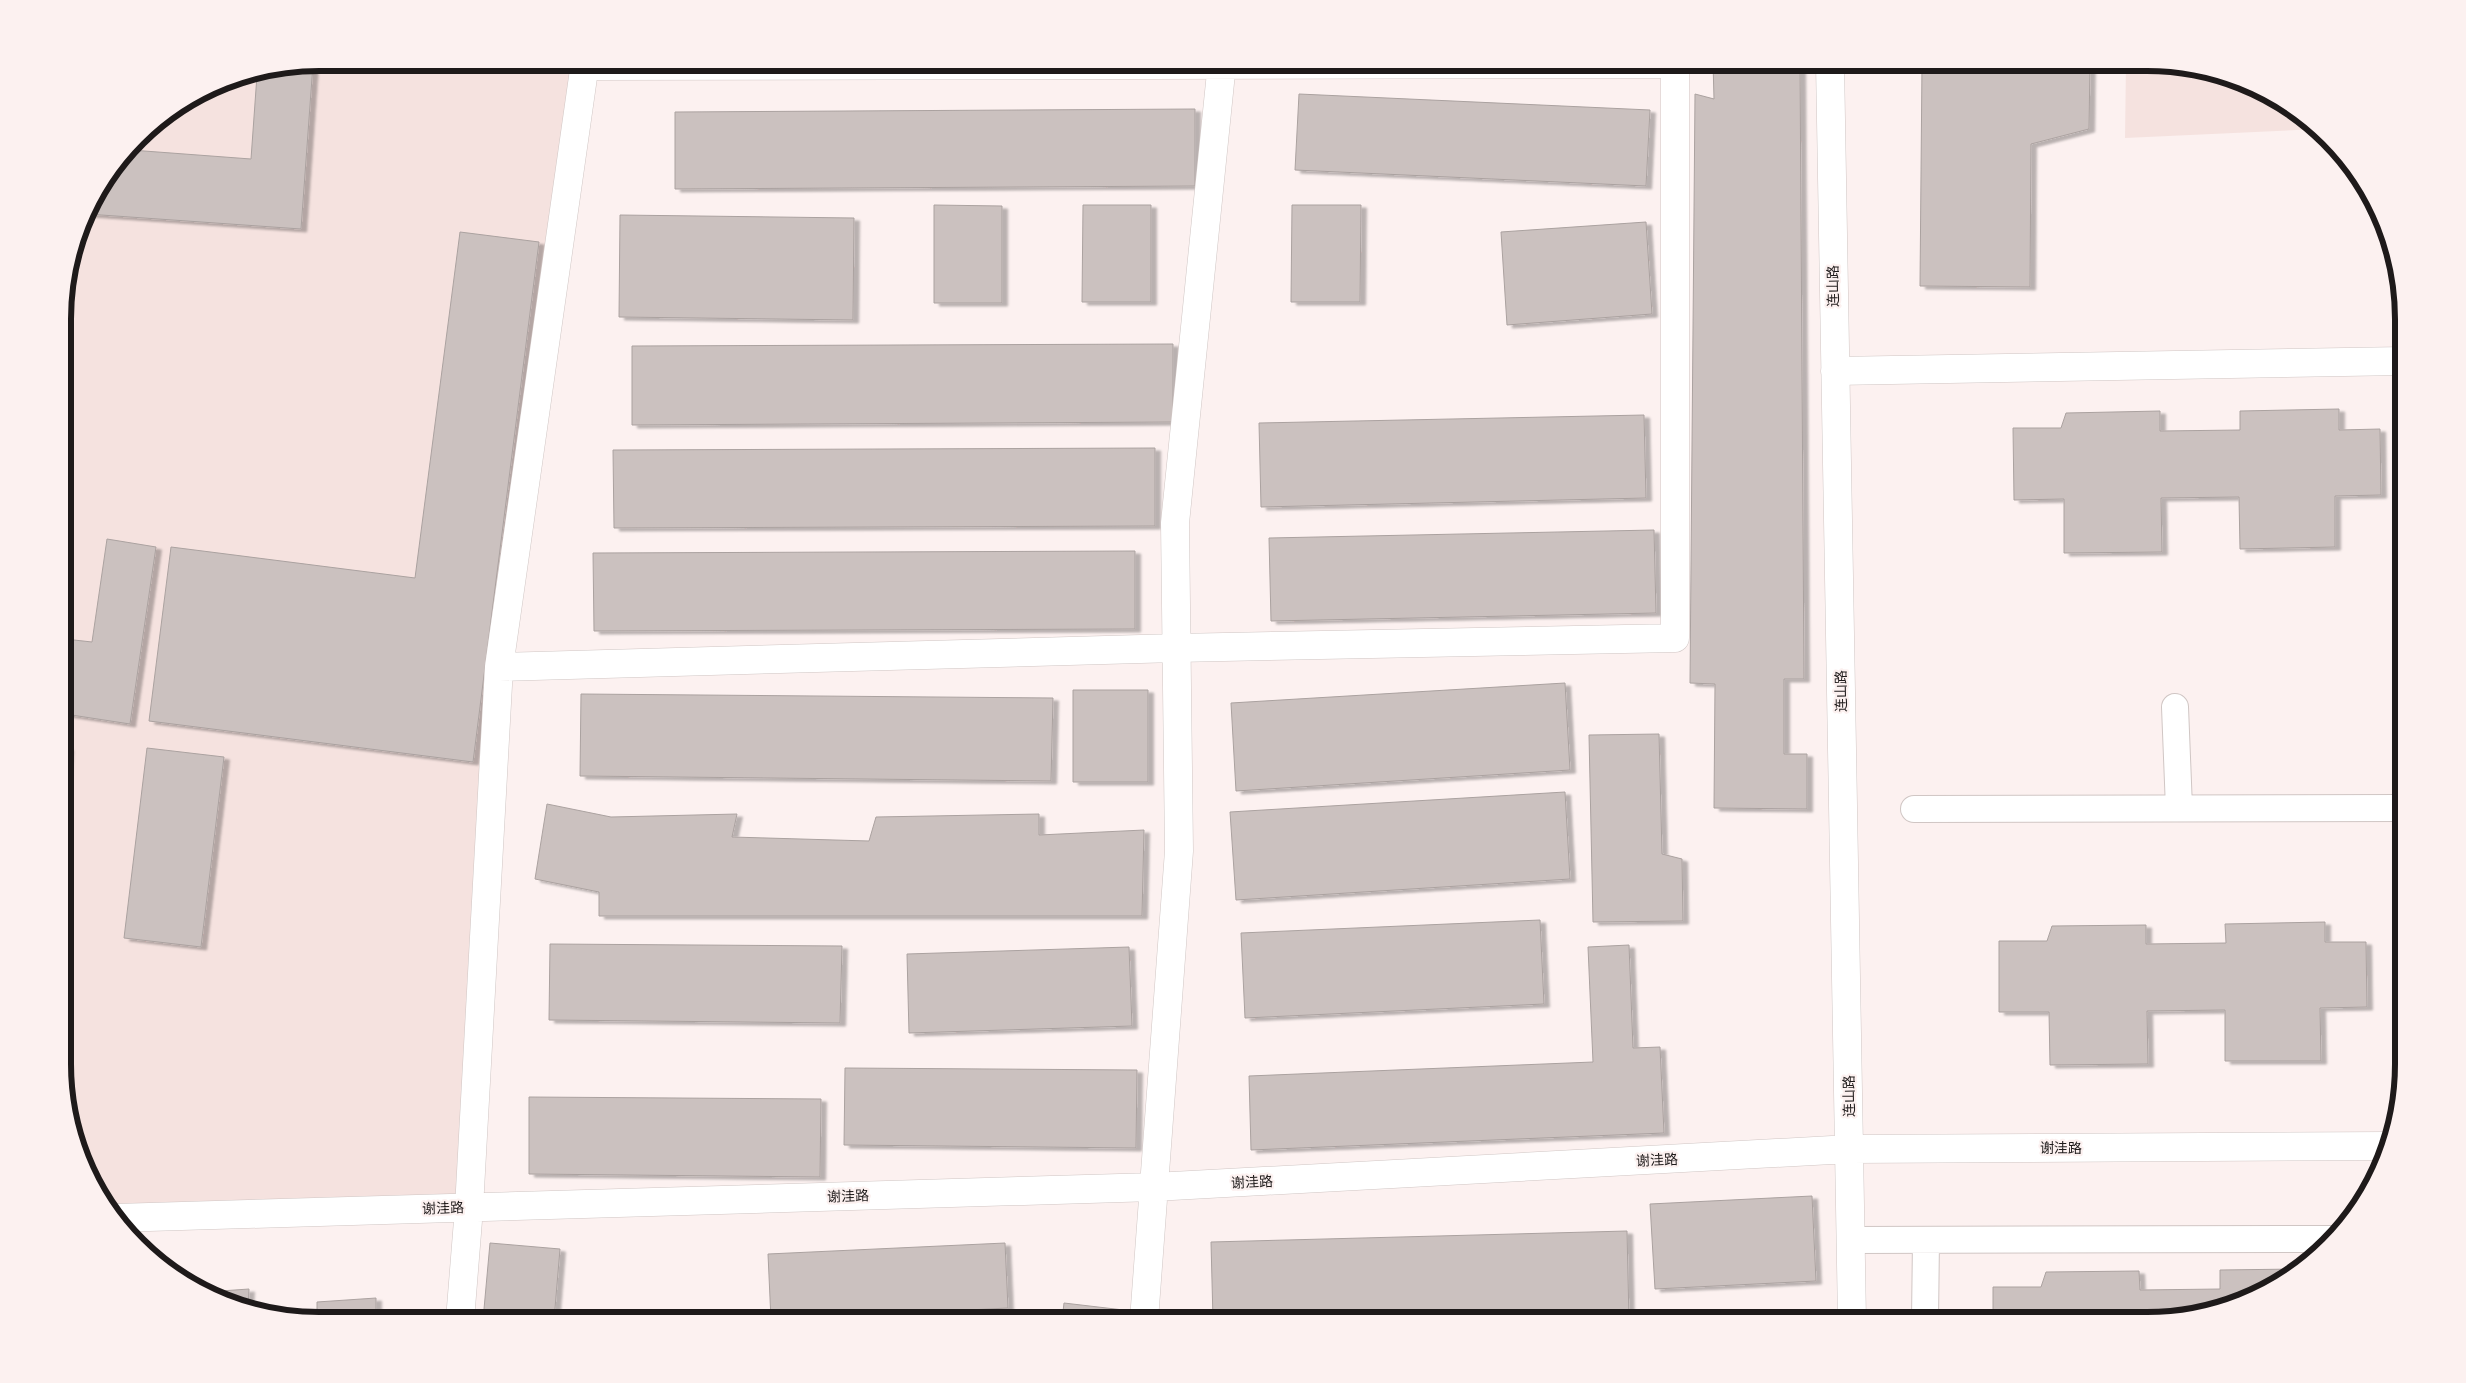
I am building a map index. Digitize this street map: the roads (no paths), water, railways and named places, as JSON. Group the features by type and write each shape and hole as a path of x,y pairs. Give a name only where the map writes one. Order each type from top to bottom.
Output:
{"street":[{"path":"461,1312 469,1208 499,667 584,71"},
{"path":"1145,1312 1180,851 1175,523 1221,71"},
{"path":"499,667 1176,648 1675,638 1675,71"},
{"name":"连山路","path":"1830,71 1852,1312"},
{"path":"1835,370 2395,361"},
{"name":"谢洼路","path":"125,1218 1154,1187 1850,1149 2381,1146"}],"lane":[{"path":"2175,707 2179,808"},
{"path":"1914,809 2395,808"},
{"path":"1851,1240 2322,1239"},
{"path":"1925,1312 1926,1240"}]}
